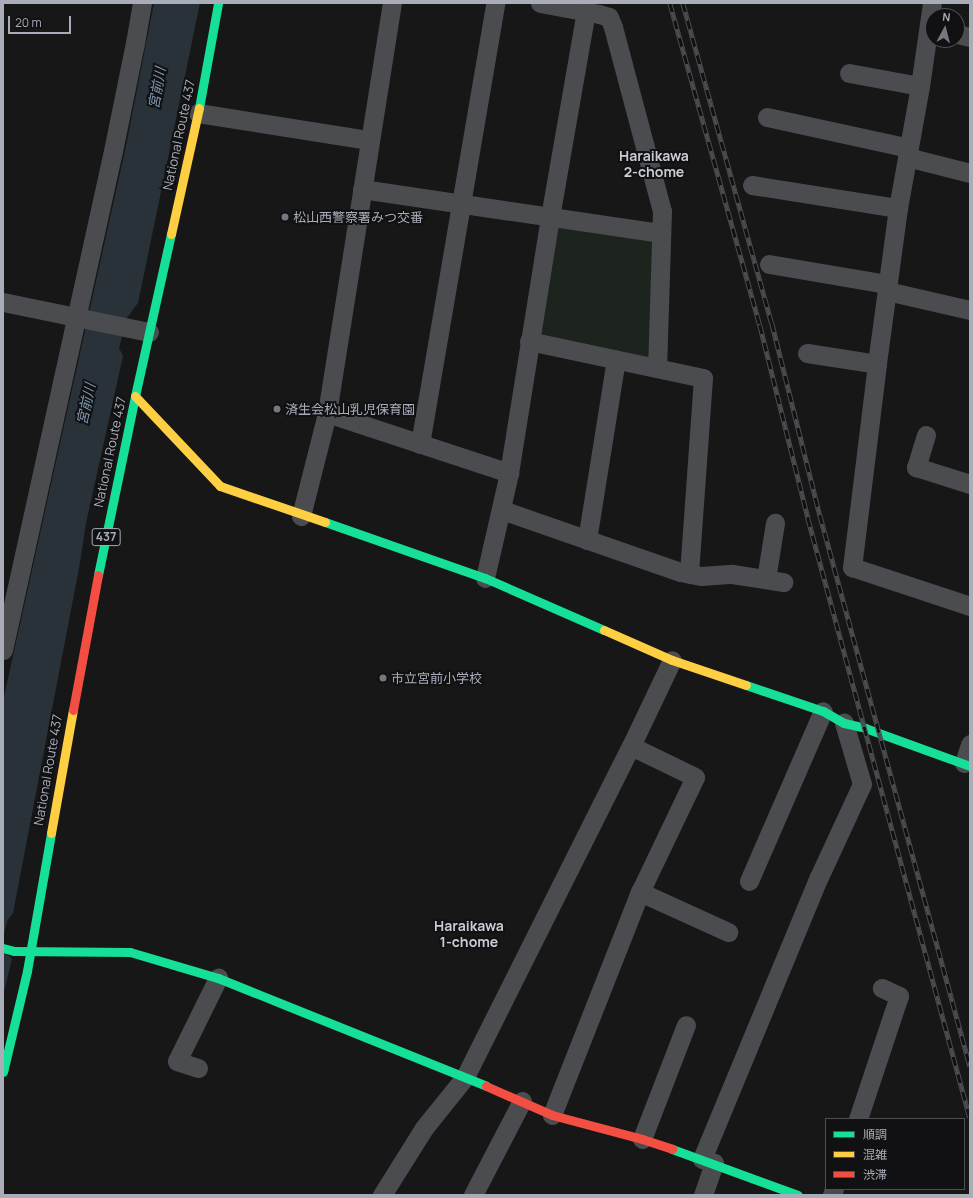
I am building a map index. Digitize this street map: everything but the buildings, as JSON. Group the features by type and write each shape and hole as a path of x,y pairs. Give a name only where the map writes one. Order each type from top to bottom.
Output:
{"main road":[{"name":"National Route 437","path":"3,1072 27,970 85,639 135,396 141,330 198,113 218,3"},
{"path":"135,396 220,486 301,516 485,578 672,660 823,712 844,723 865,728 967,764"},
{"path":"3,948 14,951 130,952 218,978 522,1101 552,1115 642,1139 708,1161 759,1188 798,1195"}],"street":[{"path":"3,650 80,318 136,44 142,3"},
{"path":"301,516 327,413 369,140 392,3"},
{"path":"420,444 495,3"},
{"path":"540,3 586,10 609,17 613,27 662,211 660,233 657,368"},
{"path":"485,578 502,510 509,473 529,342 586,10"},
{"path":"927,48 898,208 876,364 852,567 970,606"},
{"path":"849,73 920,86"},
{"path":"198,113 369,140"},
{"path":"766,117 908,152 970,173"},
{"path":"752,185 898,208"},
{"path":"362,189 660,233"},
{"path":"770,264 887,287 970,310"},
{"path":"3,302 141,330"},
{"path":"529,342 704,378 689,574"},
{"path":"807,353 876,364"},
{"path":"587,540 616,359"},
{"path":"327,413 509,473"},
{"path":"926,435 916,467 970,484"},
{"path":"502,510 689,574 701,576 732,574 775,580 775,523"},
{"path":"382,1195 424,1128 465,1078 631,746 672,660"},
{"path":"749,881 823,712"},
{"path":"703,1195 708,1161 819,877 862,784 844,723"},
{"path":"967,764 970,744"},
{"path":"552,1115 640,892 695,777 631,746"},
{"path":"640,892 728,932"},
{"path":"198,1068 177,1060 218,978"},
{"path":"858,1118 900,996 882,988"},
{"path":"642,1139 686,1025"},
{"path":"473,1195 522,1101"}],"shaded area":[{"path":"555,222 654,237 651,360 535,336"}],"water":[{"name":"宮前川","path":"154,3 200,3 138,303 127,318 119,348 123,356 86,523 80,563 13,913 7,921 3,939 3,701 126,146"},
{"path":"3,950 12,959 3,996"}],"railway":[{"path":"670,3 760,325 808,518 970,1118"},
{"path":"683,3 772,323 820,515 970,1066"}],"traffic: fast":[{"path":"199,108 218,3"},
{"path":"98,575 135,396 171,234"},
{"path":"325,522 485,578 604,630"},
{"path":"746,685 823,711 844,723 865,728 970,766"},
{"path":"3,1072 27,971 51,833"},
{"path":"3,948 14,951 130,952 218,978 486,1086"},
{"path":"672,1149 798,1195"}],"traffic: slow":[{"path":"171,234 199,108"},
{"path":"135,396 220,486 325,522"},
{"path":"604,630 672,660 746,685"},
{"path":"51,833 73,710"}],"traffic: jam":[{"path":"73,710 98,575"},
{"path":"486,1086 552,1115 642,1139 672,1149"}],"place":[{"name":"松山西警察署みつ交番","path":"285,217"},
{"name":"済生会松山乳児保育園","path":"277,409"},
{"name":"市立宮前小学校","path":"383,678"}],"district":[{"name":"Haraikawa 2-chome","path":"654,164"},
{"name":"Haraikawa 1-chome","path":"469,934"}]}
